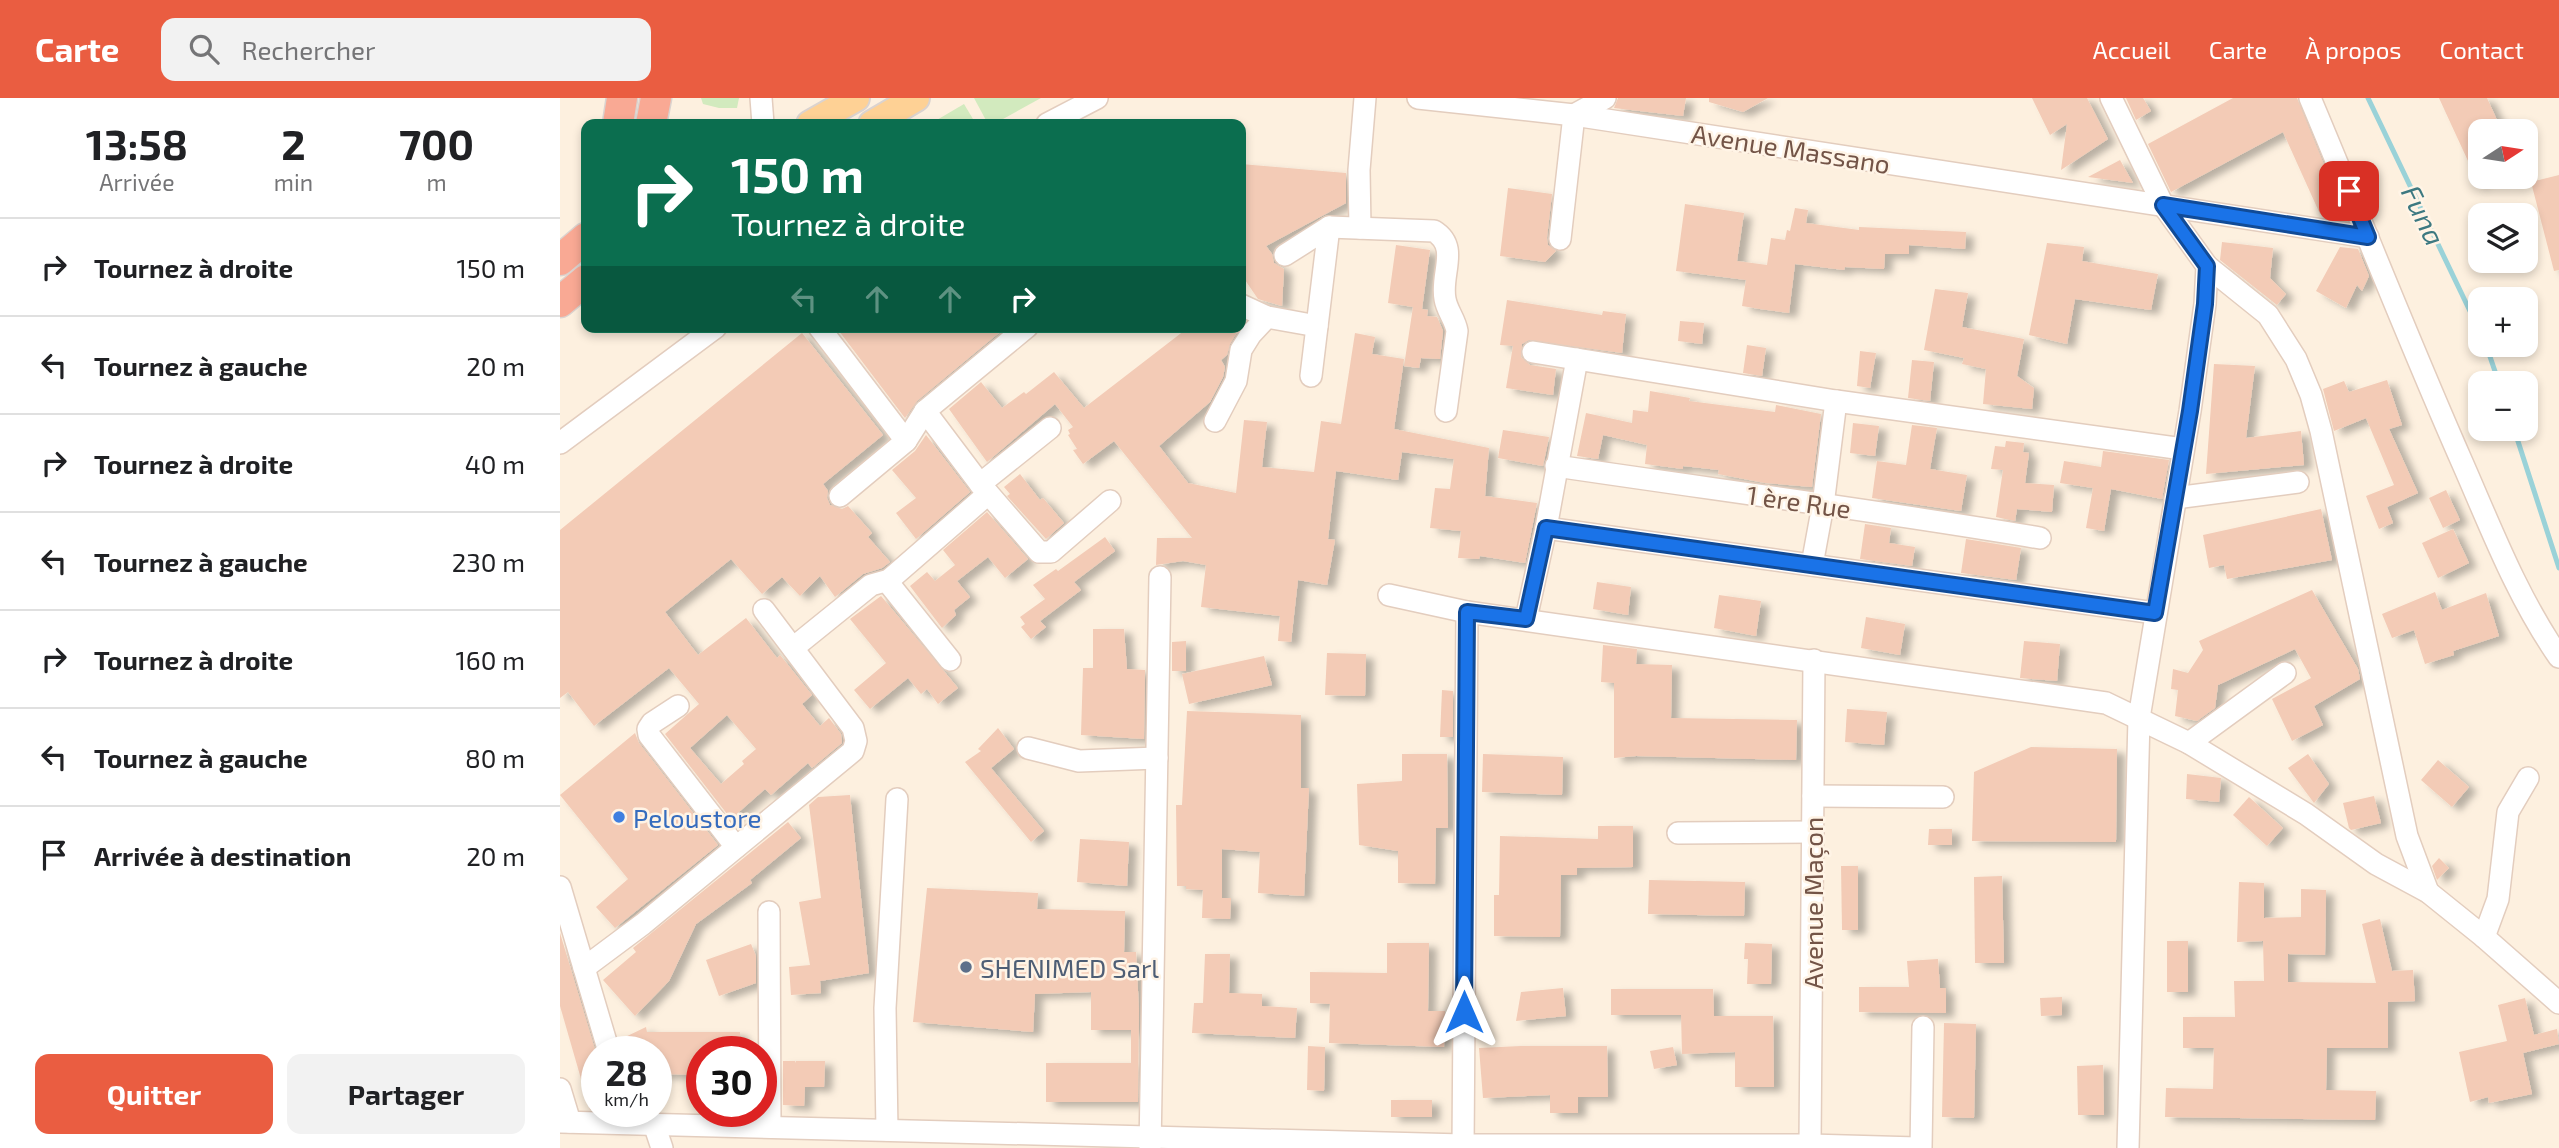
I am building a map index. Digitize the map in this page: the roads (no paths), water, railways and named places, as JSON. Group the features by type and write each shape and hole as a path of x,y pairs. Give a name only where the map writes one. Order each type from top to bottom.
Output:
{"highway":[{"path":"619,119 622,98"},
{"path":"560,260 581,242"},
{"path":"560,302 581,284"}],"main road":[{"path":"819,119 856,98"},
{"path":"880,119 916,98"}],"street":[{"path":"761,98 763,119"},
{"path":"1057,119 1097,98"},
{"path":"1360,228 1359,170 1365,98"},
{"name":"Avenue Massano","path":"1418,98 1574,114 2368,237"},
{"path":"1560,239 1574,114 1605,98"},
{"path":"2111,98 2163,205 2207,266 2268,315 2296,359 2311,394 2321,430 2407,836 2428,892"},
{"path":"2310,98 2500,550 2536,623 2559,657"},
{"path":"1311,376 1329,227"},
{"path":"1285,255 1329,227 1434,231 1444,237 1447,248 1445,298 1457,331 1446,411"},
{"path":"2128,1148 2139,718 2203,318 2207,266"},
{"path":"1246,307 1267,317 1317,326"},
{"path":"1215,421 1236,382 1241,350 1267,317"},
{"path":"560,443 708,333"},
{"path":"824,333 906,441"},
{"path":"840,496 906,441 925,411 1020,333"},
{"path":"1533,352 1836,401 2183,449"},
{"path":"1526,619 1546,528 1577,359"},
{"path":"1812,565 1823,505 1836,401"},
{"path":"925,411 984,489 1039,552 1051,552 1110,501"},
{"path":"793,648 871,585 889,580 1050,428"},
{"name":"1 ère Rue","path":"1556,466 1893,513 2040,538"},
{"path":"2175,498 2298,482"},
{"path":"1546,528 2155,613"},
{"path":"1150,1142 1160,577"},
{"path":"889,580 890,585 950,660"},
{"path":"1389,596 1467,612 2106,703 2189,743 2306,814 2376,864 2428,892 2559,1003"},
{"path":"584,968 643,924 853,751 856,741 853,727 765,610"},
{"path":"1463,1147 1467,612"},
{"name":"Avenue Maçon","path":"1810,1145 1814,660"},
{"path":"2189,743 2285,673"},
{"path":"677,706 652,723 648,729 649,736 736,847"},
{"path":"1028,748 1079,761 1157,758"},
{"path":"2484,937 2498,899 2508,812 2528,778"},
{"path":"1813,796 1943,797"},
{"path":"887,1130 885,1008 897,799"},
{"path":"1678,833 1813,832"},
{"path":"560,887 604,1036"},
{"path":"769,912 770,1036"},
{"path":"770,1127 1150,1142 1463,1147 1810,1145 1919,1148 1923,1027"},
{"path":"560,1089 565,1122"},
{"path":"655,1127 662,1148"}],"waterway":[{"name":"Funa","path":"2368,98 2468,307"},
{"name":"Funa","path":"2490,357 2495,371"},
{"name":"Funa","path":"2518,441 2559,568"}],"place":[{"name":"Peloustore","path":"619,817"},
{"name":"SHENIMED Sarl","path":"966,967"}]}
